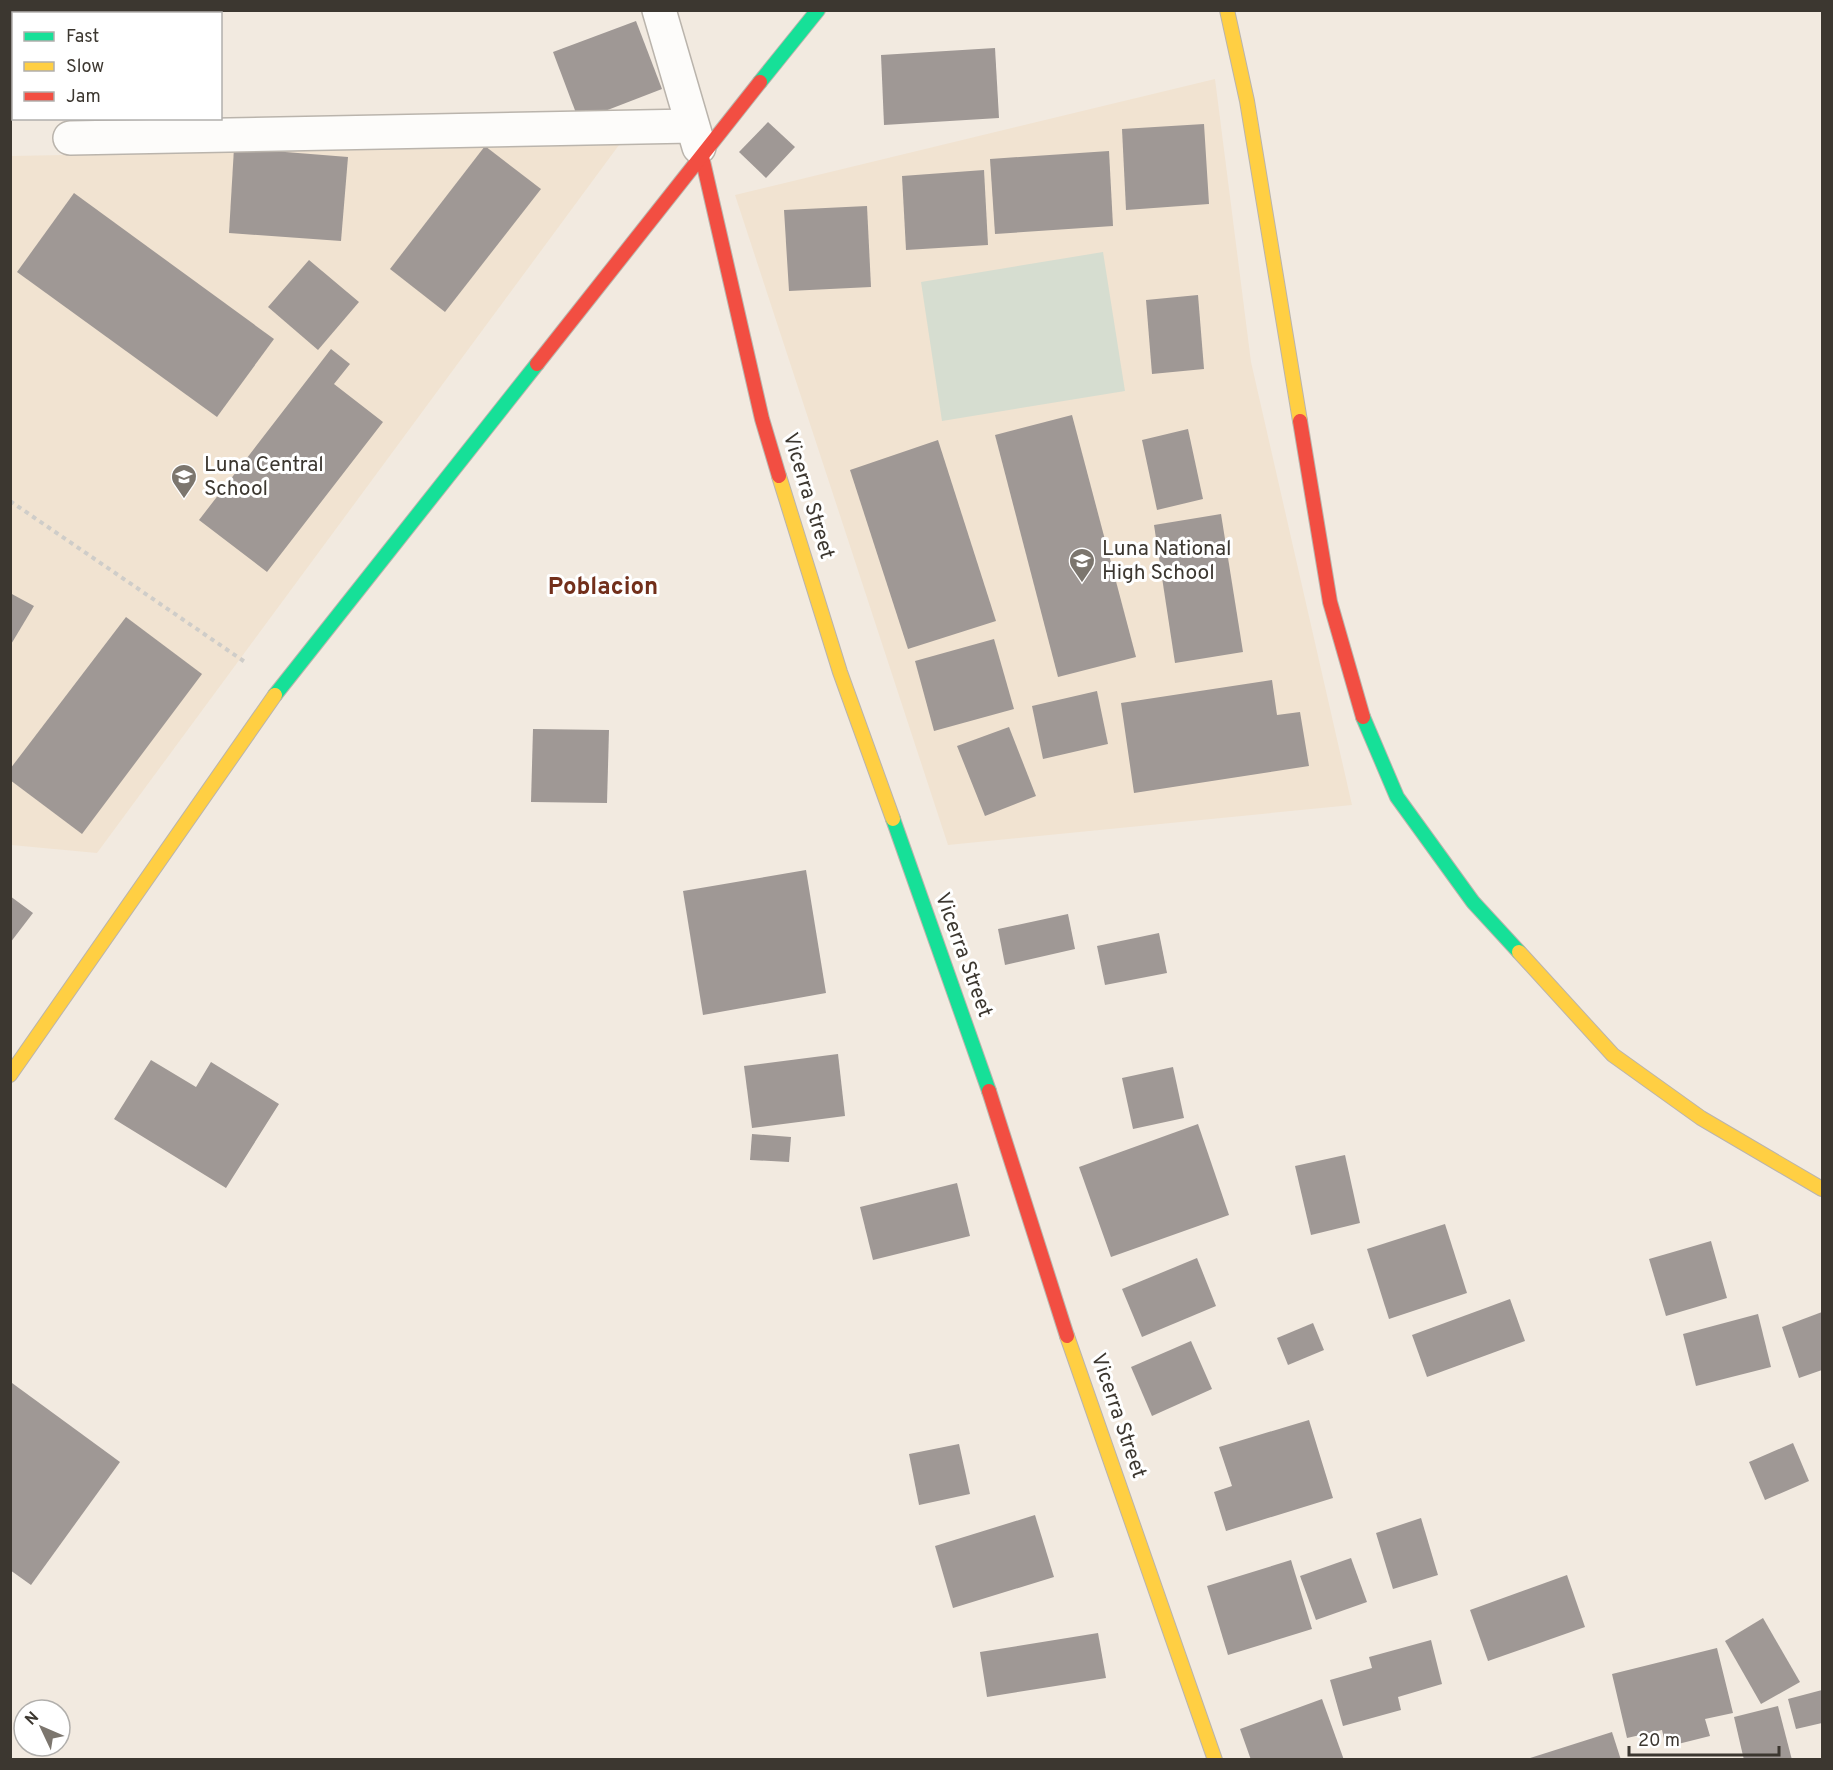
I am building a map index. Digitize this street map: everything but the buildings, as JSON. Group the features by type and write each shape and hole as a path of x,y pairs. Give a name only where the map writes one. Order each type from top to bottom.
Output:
{"street":[{"path":"659,10 702,157"},
{"path":"10,1075 281,686 818,10"},
{"path":"1227,10 1249,113 1330,602 1359,705 1397,797 1473,902 1613,1054 1701,1118 1822,1189"},
{"path":"70,138 692,126"},
{"name":"Vicerra Street","path":"702,157 762,418 840,672 1000,1120 1061,1317 1215,1760"}],"path":[{"path":"10,501 281,686"}],"shaded area":[{"name":"Luna National High School","path":"1215,79 1251,362 1352,805 948,845 735,195"},
{"name":"Luna Central School","path":"619,145 97,853 11,845 10,156"},
{"path":"1103,252 1125,391 942,421 921,282"}],"traffic: fast":[{"path":"760,82 818,10"},
{"path":"275,695 537,364"},
{"path":"1363,717 1397,797 1473,902 1519,952"},
{"path":"893,819 989,1091"}],"traffic: slow":[{"path":"1227,10 1247,101 1300,421"},
{"path":"779,476 840,672 893,819"},
{"path":"10,1075 275,695"},
{"path":"1519,952 1613,1055 1701,1118 1822,1189"},
{"path":"1067,1336 1215,1760"}],"traffic: jam":[{"path":"537,364 760,82"},
{"path":"702,157 762,419 779,476"},
{"path":"1300,421 1330,602 1363,717"},
{"path":"989,1091 1067,1336"}],"place":[{"name":"Luna Central School","path":"184,500"},
{"name":"Luna National High School","path":"1082,584"}],"district":[{"name":"Poblacion","path":"603,588"}]}
